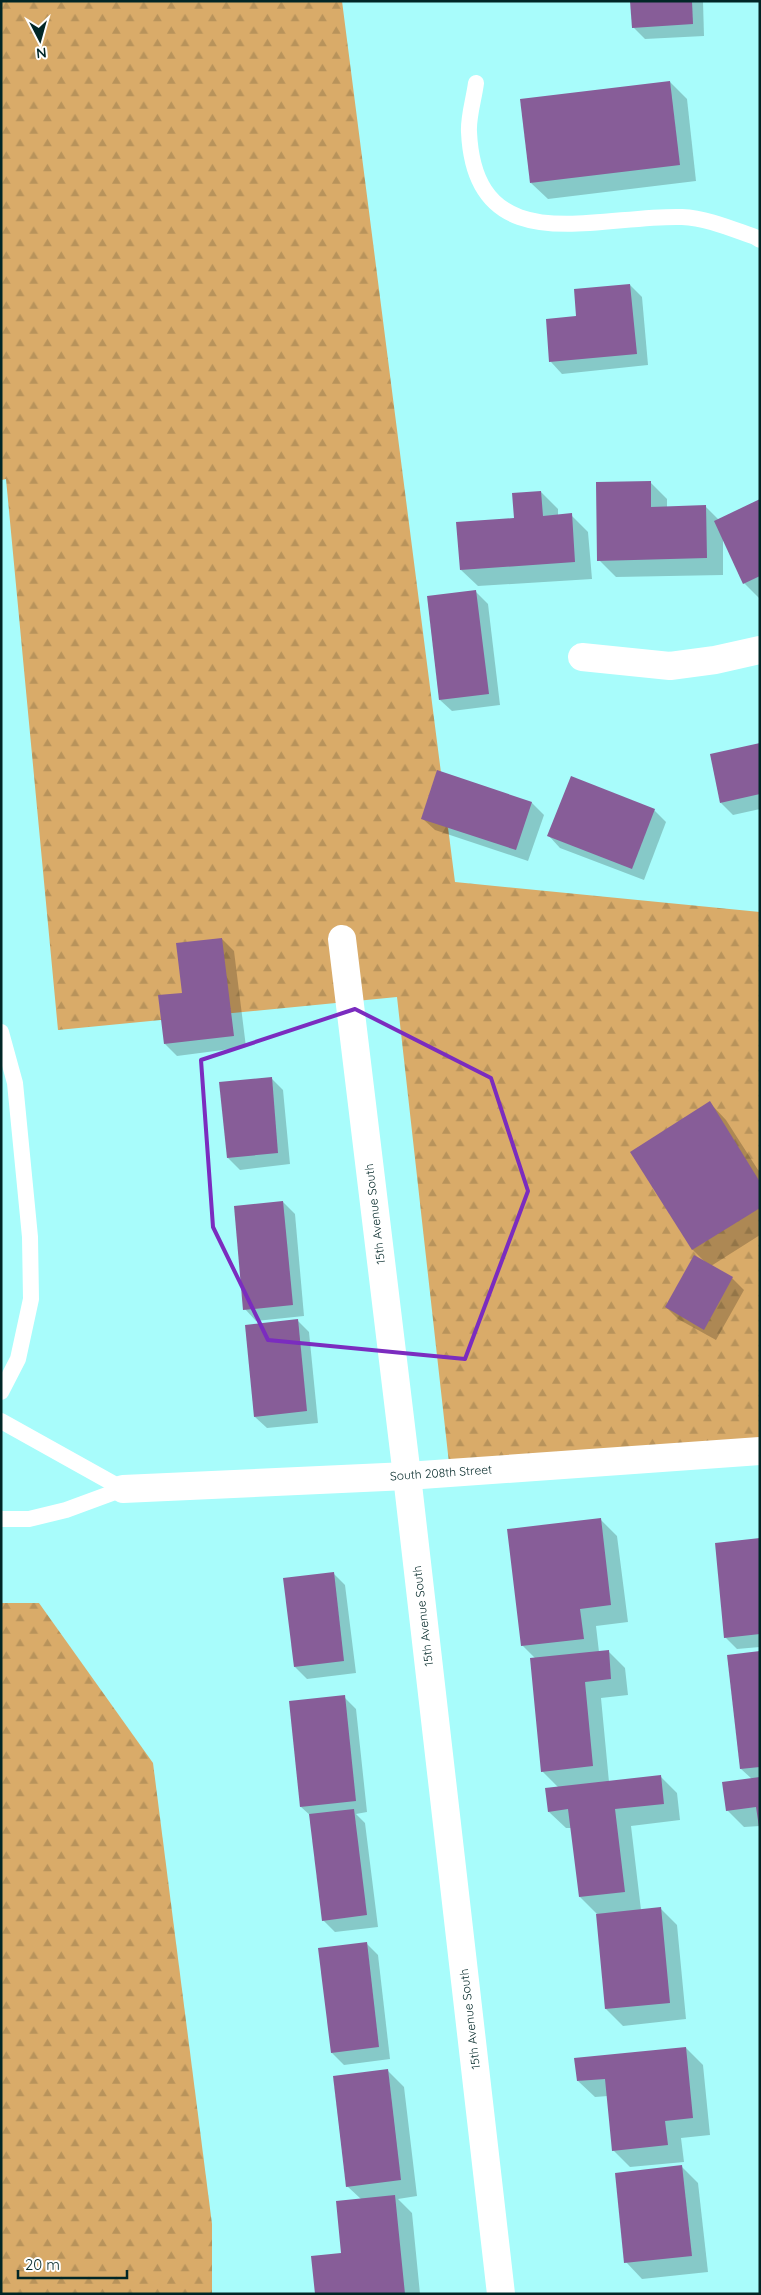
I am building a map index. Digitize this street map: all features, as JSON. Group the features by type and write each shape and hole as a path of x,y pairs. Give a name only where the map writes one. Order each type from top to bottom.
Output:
{"street":[{"path":"582,657 670,666 714,660 760,650"},
{"name":"15th Avenue South","path":"342,939 407,1476 502,2294"},
{"name":"South 208th Street","path":"123,1489 407,1476 760,1451"}],"lane":[{"path":"476,83 469,131 474,167 483,189 496,203 512,214 545,224 575,225 683,217 711,222 760,240"},
{"path":"1,1032 15,1082 30,1237 32,1299 18,1359 1,1392"},
{"path":"1,1421 123,1489"},
{"path":"1,1519 30,1519 66,1510 123,1489"}],"highlighted area":[{"path":"355,1009 491,1078 528,1191 465,1359 268,1340 213,1227 201,1060"}],"green space":[{"path":"1,1 342,1 455,882 760,912 760,1453 450,1472 397,997 58,1030 6,479 1,480"},
{"path":"1,1603 39,1603 153,1763 212,2224 212,2294 1,2294"}],"building":[{"path":"630,1 692,1 693,24 632,28"},
{"path":"670,81 680,165 530,183 520,99"},
{"path":"630,284 637,354 549,362 546,319 576,316 574,289"},
{"path":"651,481 651,507 706,505 707,558 597,561 596,482"},
{"path":"541,491 543,516 572,513 575,562 460,570 456,522 514,518 512,493"},
{"path":"760,499 760,576 743,584 714,521"},
{"path":"476,590 489,694 439,700 427,596"},
{"path":"760,743 760,794 720,803 710,754"},
{"path":"437,770 532,802 516,850 421,819"},
{"path":"571,776 655,809 632,869 547,836"},
{"path":"222,938 234,1036 164,1044 158,995 182,993 176,943"},
{"path":"272,1077 278,1153 227,1158 219,1082"},
{"path":"710,1101 760,1182 760,1208 692,1250 630,1152"},
{"path":"283,1201 293,1305 243,1310 234,1206"},
{"path":"694,1255 733,1277 704,1330 665,1307"},
{"path":"298,1319 307,1411 254,1417 245,1325"},
{"path":"601,1518 611,1605 580,1609 584,1639 521,1646 507,1529"},
{"path":"760,1538 760,1634 724,1638 715,1543"},
{"path":"334,1572 344,1661 294,1667 283,1578"},
{"path":"609,1650 611,1679 585,1682 593,1766 541,1772 530,1658"},
{"path":"760,1651 760,1767 740,1769 727,1655"},
{"path":"345,1695 356,1801 300,1807 289,1701"},
{"path":"661,1775 664,1804 615,1809 625,1892 579,1897 568,1809 548,1812 545,1788"},
{"path":"760,1777 759,1827 756,1807 726,1811 722,1782"},
{"path":"354,1809 367,1915 322,1921 309,1814"},
{"path":"661,1907 670,2003 605,2009 596,1914"},
{"path":"367,1942 379,2047 331,2053 318,1948"},
{"path":"686,2047 693,2118 665,2121 668,2145 612,2151 605,2079 577,2081 574,2058"},
{"path":"388,2069 401,2180 346,2187 333,2076"},
{"path":"682,2165 692,2256 624,2263 615,2173"},
{"path":"395,2195 405,2294 315,2294 311,2256 341,2253 336,2201"}]}
